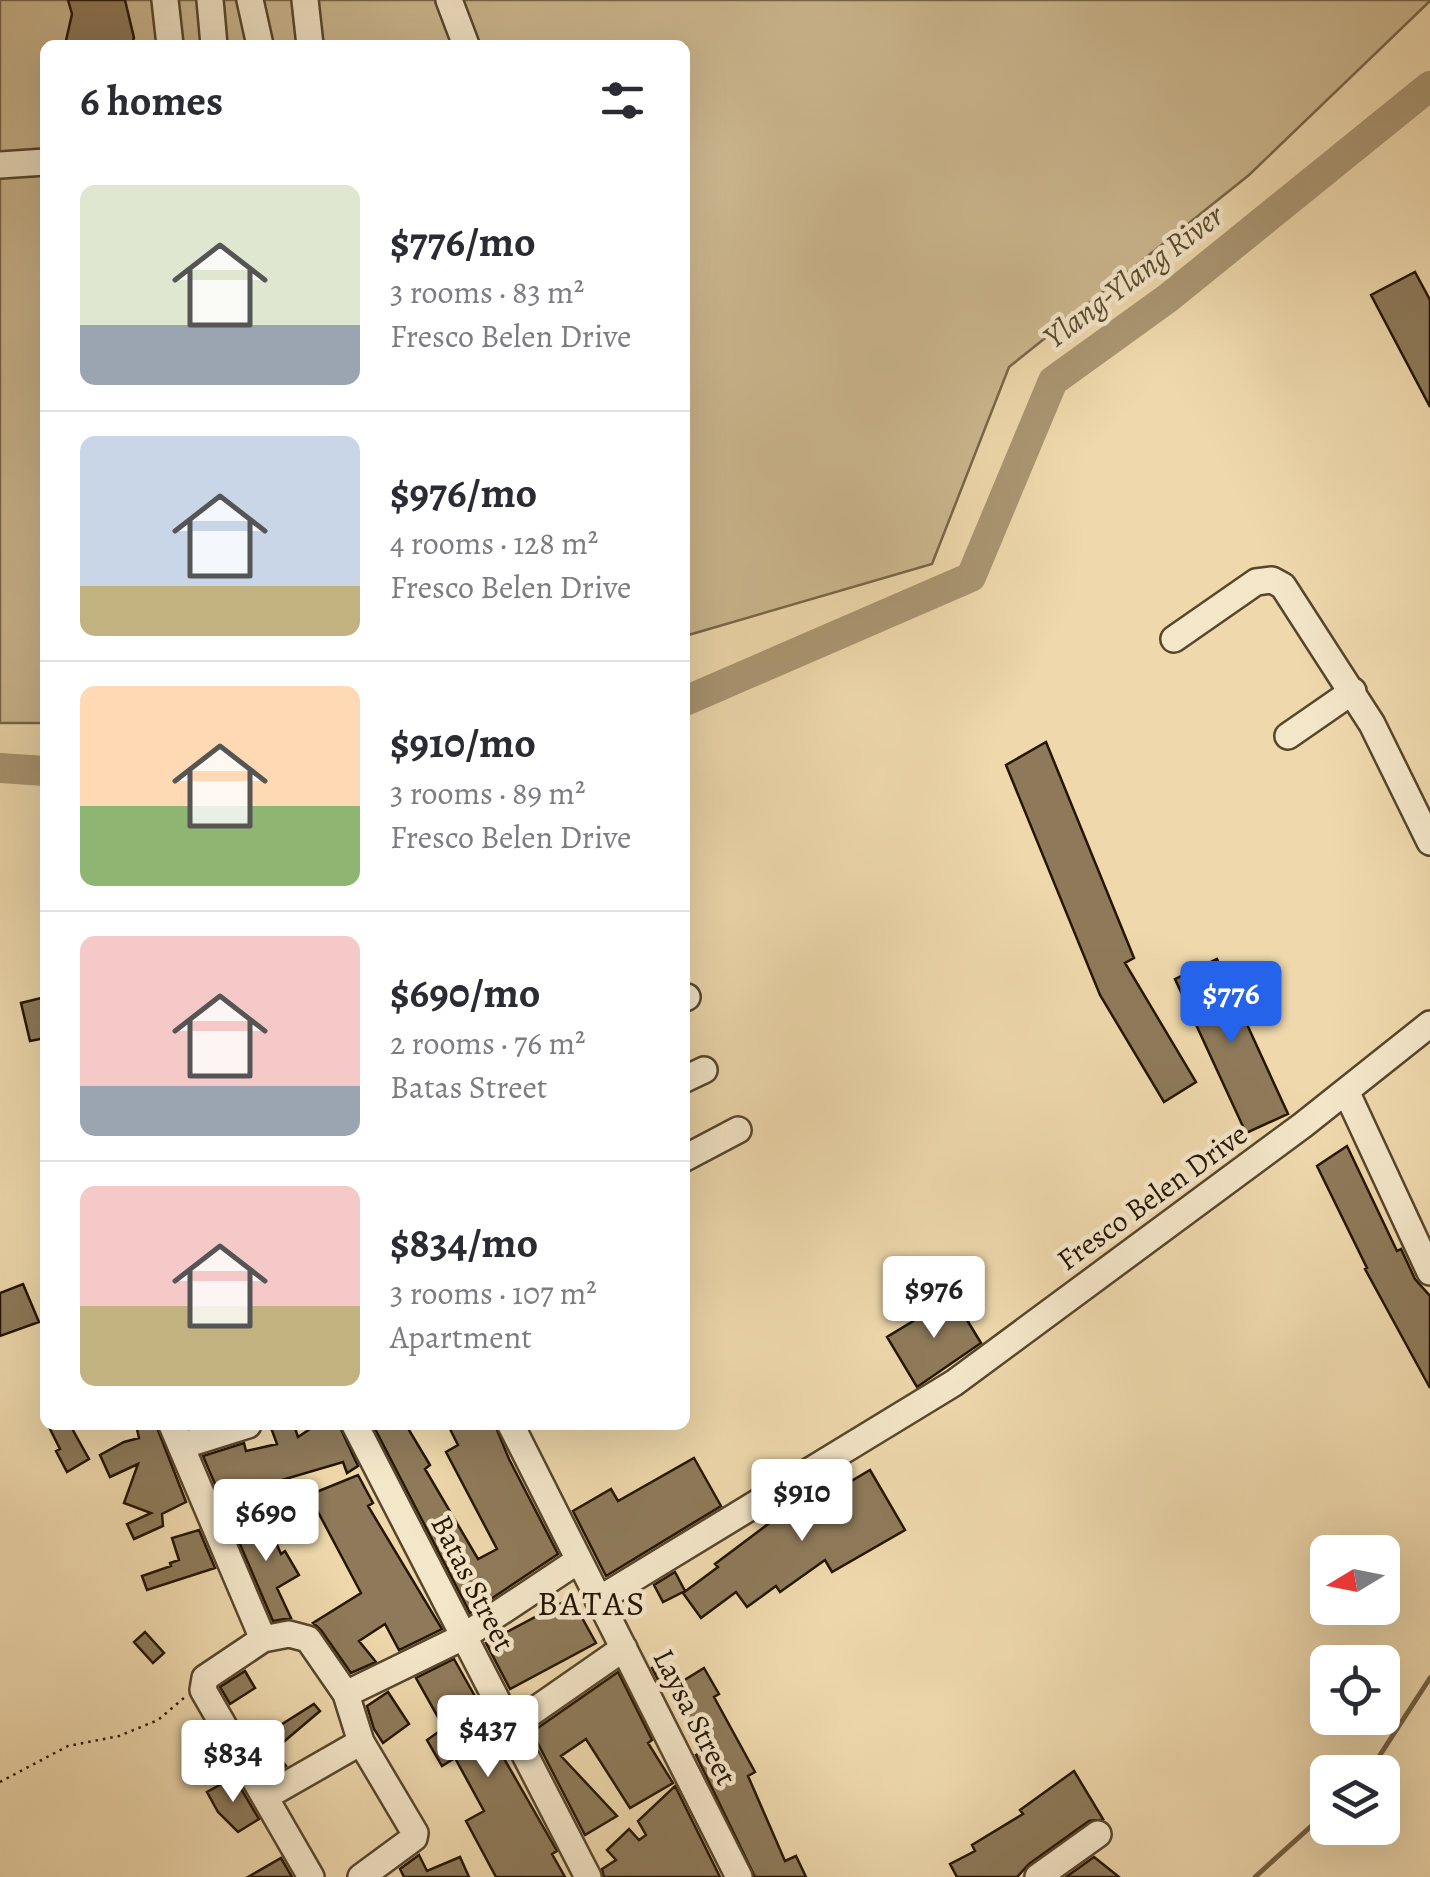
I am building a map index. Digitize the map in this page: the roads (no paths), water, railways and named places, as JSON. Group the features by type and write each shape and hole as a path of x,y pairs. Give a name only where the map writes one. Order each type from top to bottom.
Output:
{"street":[{"path":"166,0 170,40"},
{"path":"210,0 214,40"},
{"path":"250,0 259,40"},
{"path":"306,0 310,40"},
{"path":"449,0 464,40"},
{"path":"0,165 40,162"},
{"path":"1174,639 1256,582 1272,580 1283,586 1353,691 1430,842"},
{"path":"1288,736 1353,691"},
{"name":"Fresco Belen Drive","path":"598,1600 954,1383 1430,1024"},
{"path":"1346,1091 1430,1272"},
{"path":"690,1155 738,1130"},
{"path":"212,1430 176,1435 263,1639"},
{"name":"Batas Street","path":"358,1430 588,1877"},
{"name":"Laysa Street","path":"514,1430 739,1877"},
{"path":"346,1694 463,1637 580,1560"},
{"path":"310,1877 202,1684 263,1639 289,1634 308,1639 346,1694 361,1742 416,1836 361,1877"},
{"path":"512,1726 624,1648"},
{"path":"265,1798 361,1742"},
{"path":"1038,1877 1098,1834"}],"waterway":[{"name":"Ylang-Ylang River","path":"690,699 971,577 1053,381 1168,298 1430,86"},
{"name":"Ylang-Ylang River","path":"0,768 40,771"},
{"path":"1380,1755 1430,1678"},
{"path":"1255,1877 1310,1827"}],"district":[{"name":"BATAS","path":"592,1603"}]}
